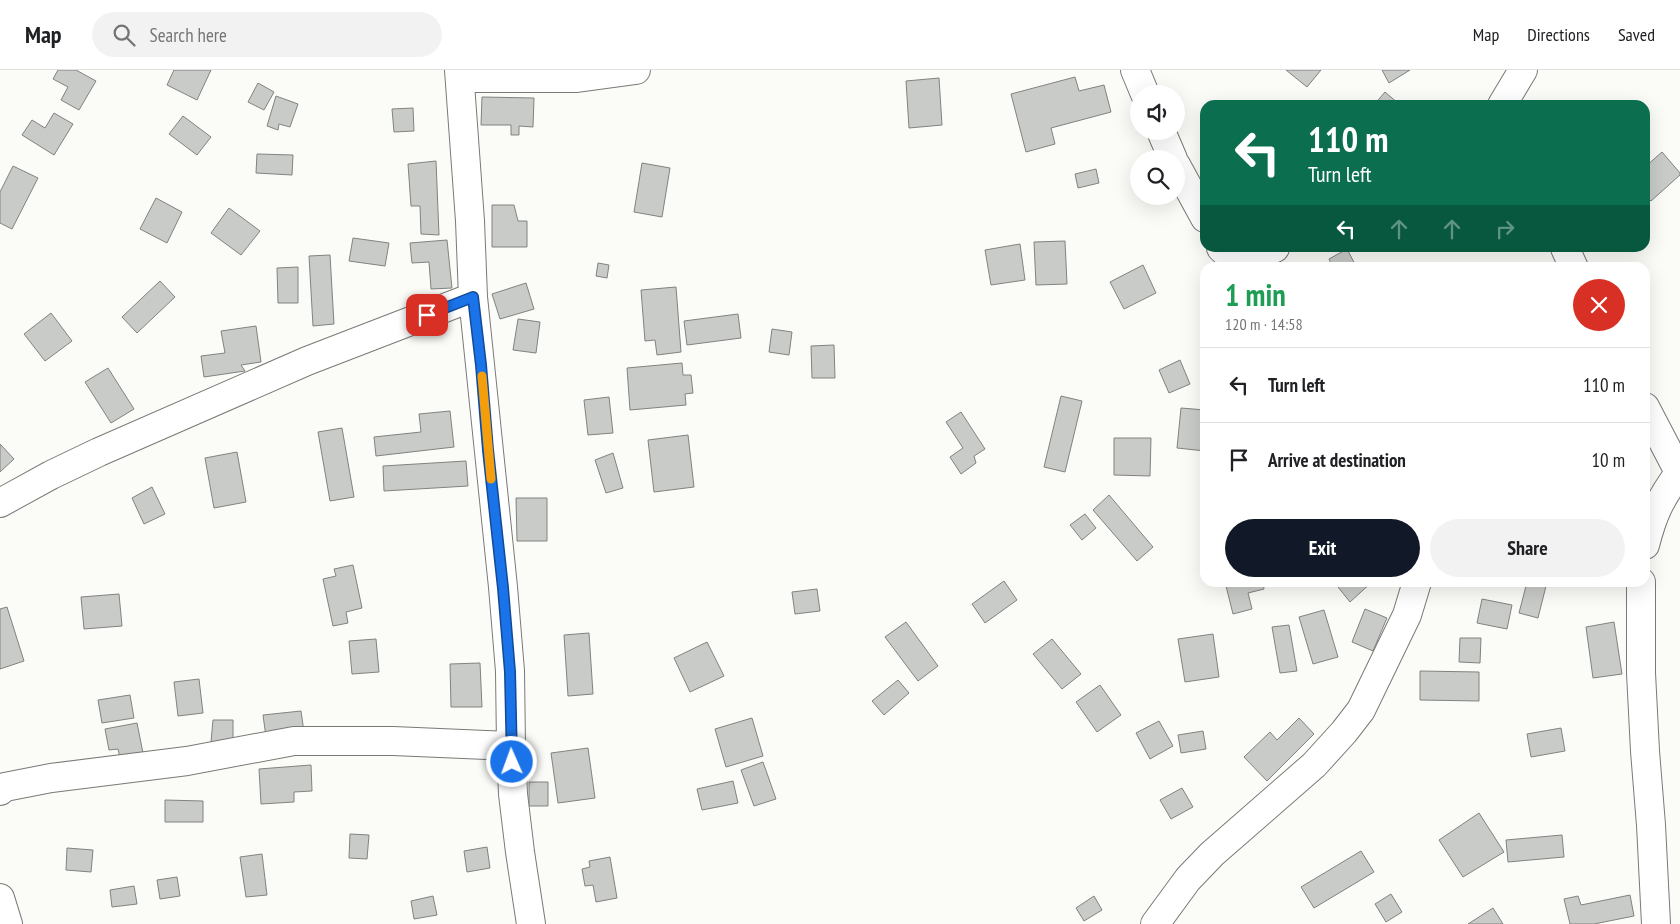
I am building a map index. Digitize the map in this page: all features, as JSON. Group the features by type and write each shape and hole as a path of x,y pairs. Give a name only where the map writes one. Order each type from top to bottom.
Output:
{"street":[{"path":"531,924 513,794 510,672 473,297 460,74 577,78 636,70"},
{"path":"1135,70 1141,85"},
{"path":"1505,100 1523,70"},
{"path":"1185,181 1200,209"},
{"path":"1226,252 1236,259 1246,260 1265,252"},
{"path":"0,502 99,452 307,361 473,297"},
{"path":"1650,416 1680,473 1662,497 1650,526"},
{"path":"1155,924 1188,879 1219,848 1314,765 1344,732 1361,710 1407,615 1415,587"},
{"path":"1641,587 1641,673 1644,751 1651,825 1656,924"},
{"path":"0,791 5,787 51,778 187,762 294,741 383,741 511,746"},
{"path":"0,898 8,924"}],"building":[{"path":"58,70 76,70 96,81 79,110 61,100 68,87 53,79"},
{"path":"174,70 211,70 197,100 167,85"},
{"path":"1286,70 1321,70 1307,87"},
{"path":"1382,70 1410,70 1389,83"},
{"path":"1075,77 1079,91 1104,85 1111,112 1051,128 1055,144 1026,152 1011,94"},
{"path":"939,78 942,125 909,128 906,81"},
{"path":"258,83 274,92 264,110 248,102"},
{"path":"1385,92 1394,100 1378,100"},
{"path":"276,96 298,104 290,127 279,124 278,130 267,126"},
{"path":"482,97 534,98 533,127 519,126 519,135 511,135 511,125 481,125"},
{"path":"413,108 414,131 394,132 392,109"},
{"path":"54,113 73,124 54,155 22,135 32,120 45,128"},
{"path":"183,116 211,137 197,155 169,134"},
{"path":"1662,152 1680,173 1651,201 1650,200 1650,163"},
{"path":"257,154 293,155 292,175 256,173"},
{"path":"436,161 439,235 421,234 420,206 411,206 408,164"},
{"path":"642,163 670,168 662,217 634,212"},
{"path":"13,166 38,178 12,229 0,223 0,192"},
{"path":"1096,169 1099,183 1078,188 1075,174"},
{"path":"156,198 182,212 167,243 140,229"},
{"path":"492,205 514,205 518,221 527,221 527,247 492,247"},
{"path":"229,208 260,231 241,255 211,233"},
{"path":"353,238 389,243 385,266 349,261"},
{"path":"447,240 452,288 431,289 429,262 412,263 410,243"},
{"path":"1065,241 1067,284 1036,285 1034,242"},
{"path":"1020,244 1025,280 991,285 985,250"},
{"path":"1342,252 1349,252 1354,262 1330,262 1329,259"},
{"path":"330,255 334,324 313,326 309,256"},
{"path":"598,263 609,265 607,278 596,276"},
{"path":"1143,265 1156,293 1124,309 1110,282"},
{"path":"298,267 298,303 278,303 277,268"},
{"path":"160,281 175,297 137,333 122,317"},
{"path":"526,283 534,309 500,319 492,294"},
{"path":"676,287 681,352 657,355 655,340 645,341 641,290"},
{"path":"51,313 72,341 45,361 24,334"},
{"path":"738,314 741,338 687,345 684,321"},
{"path":"518,319 540,322 536,353 513,350"},
{"path":"256,326 261,362 241,365 245,371 204,377 201,356 225,353 221,331"},
{"path":"772,329 792,332 789,355 769,352"},
{"path":"834,345 835,378 812,378 811,346"},
{"path":"1180,360 1190,384 1169,393 1159,370"},
{"path":"682,363 683,375 691,375 693,393 685,394 686,405 630,410 627,368"},
{"path":"108,368 134,409 111,423 85,382"},
{"path":"1061,396 1082,401 1065,472 1044,467"},
{"path":"609,397 613,433 588,435 584,400"},
{"path":"1181,408 1200,410 1200,450 1177,448"},
{"path":"450,411 454,447 376,456 374,437 421,432 419,414"},
{"path":"961,412 985,449 974,456 976,463 961,474 950,457 963,448 946,422"},
{"path":"342,428 354,497 330,501 318,432"},
{"path":"688,435 694,487 654,492 648,440"},
{"path":"1114,438 1151,438 1150,476 1114,475"},
{"path":"0,444 14,459 0,472"},
{"path":"237,452 246,502 214,508 205,458"},
{"path":"613,453 623,488 606,493 595,460"},
{"path":"466,461 468,486 384,491 383,466"},
{"path":"152,487 165,514 144,524 132,498"},
{"path":"1109,495 1153,547 1137,561 1093,510"},
{"path":"516,498 547,498 547,541 517,541"},
{"path":"1085,514 1096,528 1082,540 1070,525"},
{"path":"353,565 362,608 346,612 348,623 333,626 323,579 336,576 334,569"},
{"path":"1004,581 1017,600 985,623 972,604"},
{"path":"1226,587 1264,587 1264,589 1248,593 1252,609 1233,614"},
{"path":"1338,587 1366,587 1350,602"},
{"path":"1526,587 1546,587 1538,618 1519,613"},
{"path":"817,589 820,611 795,614 792,592"},
{"path":"119,594 122,626 84,629 81,597"},
{"path":"1482,599 1512,605 1507,629 1477,623"},
{"path":"7,607 24,661 0,669 0,609"},
{"path":"1365,609 1387,618 1373,651 1352,642"},
{"path":"1324,610 1338,657 1313,664 1299,617"},
{"path":"906,622 938,666 918,681 885,637"},
{"path":"1614,622 1622,674 1593,678 1586,627"},
{"path":"1289,625 1297,671 1280,673 1272,627"},
{"path":"589,633 593,694 568,696 564,635"},
{"path":"1213,634 1219,677 1185,682 1178,639"},
{"path":"1460,638 1481,638 1480,663 1459,662"},
{"path":"376,639 379,672 352,674 349,641"},
{"path":"1052,639 1081,674 1062,689 1033,654"},
{"path":"707,642 724,676 690,692 674,658"},
{"path":"480,663 482,707 451,707 450,664"},
{"path":"1420,671 1479,672 1479,701 1420,700"},
{"path":"199,679 203,713 178,716 174,682"},
{"path":"898,680 909,693 884,715 872,701"},
{"path":"1100,685 1121,715 1097,732 1076,702"},
{"path":"130,695 134,718 102,723 98,700"},
{"path":"301,711 304,732 266,737 263,715"},
{"path":"752,718 763,756 726,767 715,729"},
{"path":"1299,718 1314,734 1267,781 1244,757 1270,732 1277,740"},
{"path":"213,720 233,720 233,743 211,742"},
{"path":"1159,721 1173,746 1150,759 1136,733"},
{"path":"137,723 144,758 121,762 118,749 109,750 105,729"},
{"path":"1561,728 1565,751 1531,757 1527,734"},
{"path":"1203,731 1206,749 1181,753 1178,735"},
{"path":"588,748 595,798 558,803 551,753"},
{"path":"763,762 776,799 754,806 741,770"},
{"path":"311,765 312,791 294,792 294,802 261,804 259,769"},
{"path":"733,781 738,803 702,810 697,789"},
{"path":"529,782 548,782 548,806 529,806"},
{"path":"1182,788 1193,807 1171,819 1160,800"},
{"path":"165,800 203,801 203,822 165,822"},
{"path":"1479,813 1504,852 1463,877 1439,840"},
{"path":"350,834 369,835 367,859 349,858"},
{"path":"1562,835 1564,857 1508,862 1506,840"},
{"path":"487,847 490,868 467,872 464,851"},
{"path":"67,848 93,850 91,872 66,870"},
{"path":"1361,851 1374,872 1314,908 1301,887"},
{"path":"262,854 267,895 246,897 240,857"},
{"path":"610,857 617,898 596,902 593,885 585,886 582,869 590,867 589,861"},
{"path":"177,877 180,896 160,899 157,880"},
{"path":"134,886 137,904 112,907 110,890"},
{"path":"1391,894 1402,912 1386,922 1375,904"},
{"path":"1630,895 1634,916 1594,924 1570,924 1564,899 1578,896 1581,905"},
{"path":"433,896 437,915 414,919 411,901"},
{"path":"1094,896 1102,910 1084,921 1076,908"},
{"path":"1493,908 1503,924 1468,924"}],"slow traffic":[{"path":"482,376 491,479"}],"route":[{"path":"427,315 473,297 503,588 510,672 512,762"}]}
